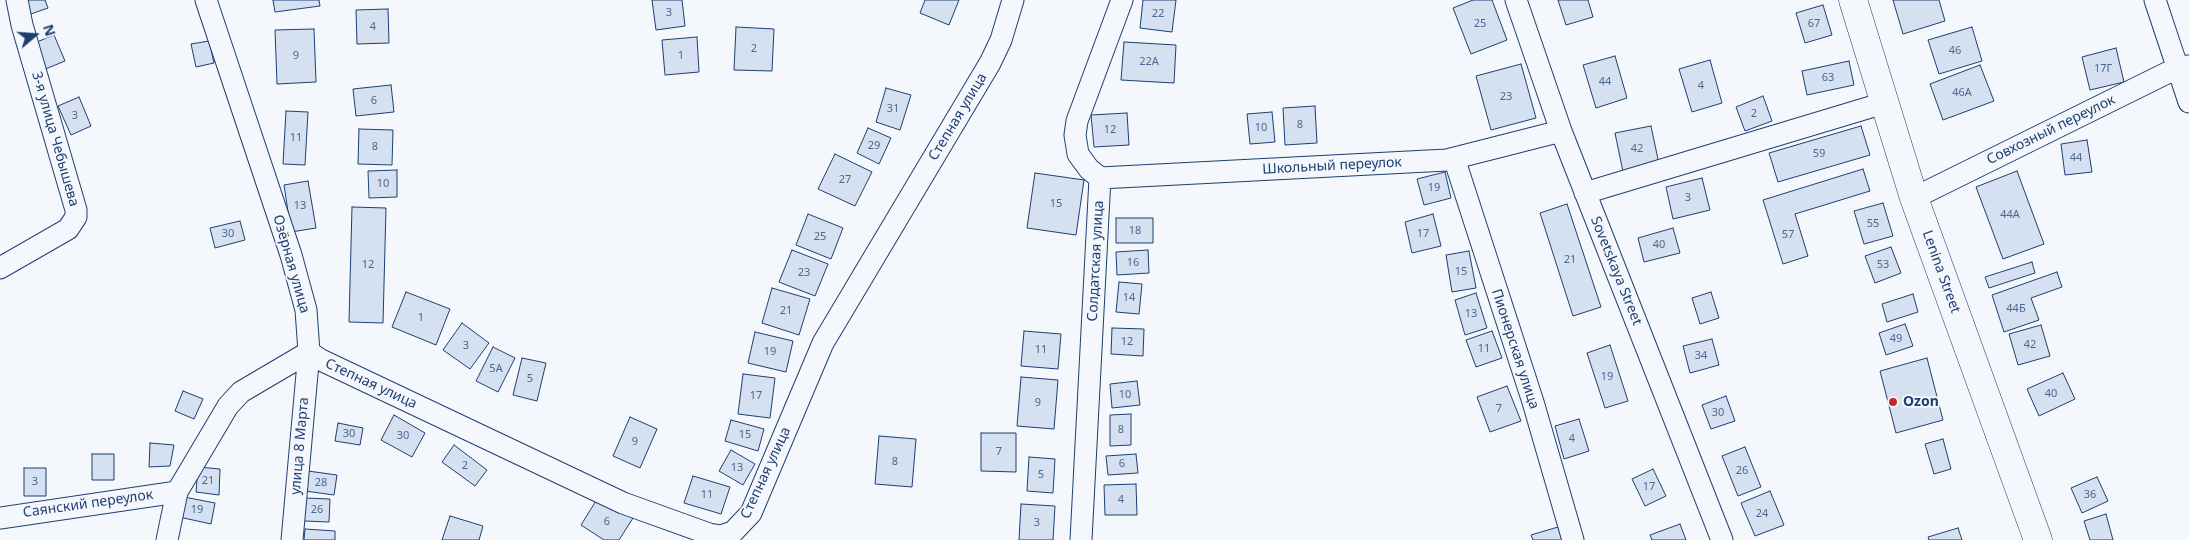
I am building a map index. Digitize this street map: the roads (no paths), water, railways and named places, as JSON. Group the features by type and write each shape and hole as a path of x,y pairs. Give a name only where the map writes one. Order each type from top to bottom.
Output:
{"main road":[{"name":"Lenina Street","path":"1853,0 1914,198 2038,540"}],"street":[{"name":"3-я улица Чебышева","path":"0,268 68,228 76,217 76,210 22,25 17,0"},
{"name":"Озёрная улица","path":"206,0 291,255 306,310 309,352"},
{"name":"Степная улица","path":"309,352 321,360 622,503 710,534 733,536 751,513 823,343 990,63 1001,40 1013,0"},
{"path":"1100,178 1089,169 1078,154 1075,136 1077,121 1122,0"},
{"name":"Sovetskaya Street","path":"1516,0 1584,193 1722,540"},
{"path":"2155,0 2184,67 2189,102"},
{"name":"Совхозный переулок","path":"1914,198 2184,67"},
{"path":"1584,193 1884,103"},
{"name":"Школьный переулок","path":"1100,178 1454,158 1561,131"},
{"name":"Пионерская улица","path":"1454,158 1533,402 1573,540"},
{"name":"Солдатская улица","path":"1081,540 1100,178"},
{"path":"167,540 177,492 228,406 241,392 309,352"},
{"name":"улица 8 Марта","path":"292,540 309,352"},
{"name":"Саянский переулок","path":"0,518 177,492"}],"place":[{"name":"Ozon","path":"1893,402"}]}
